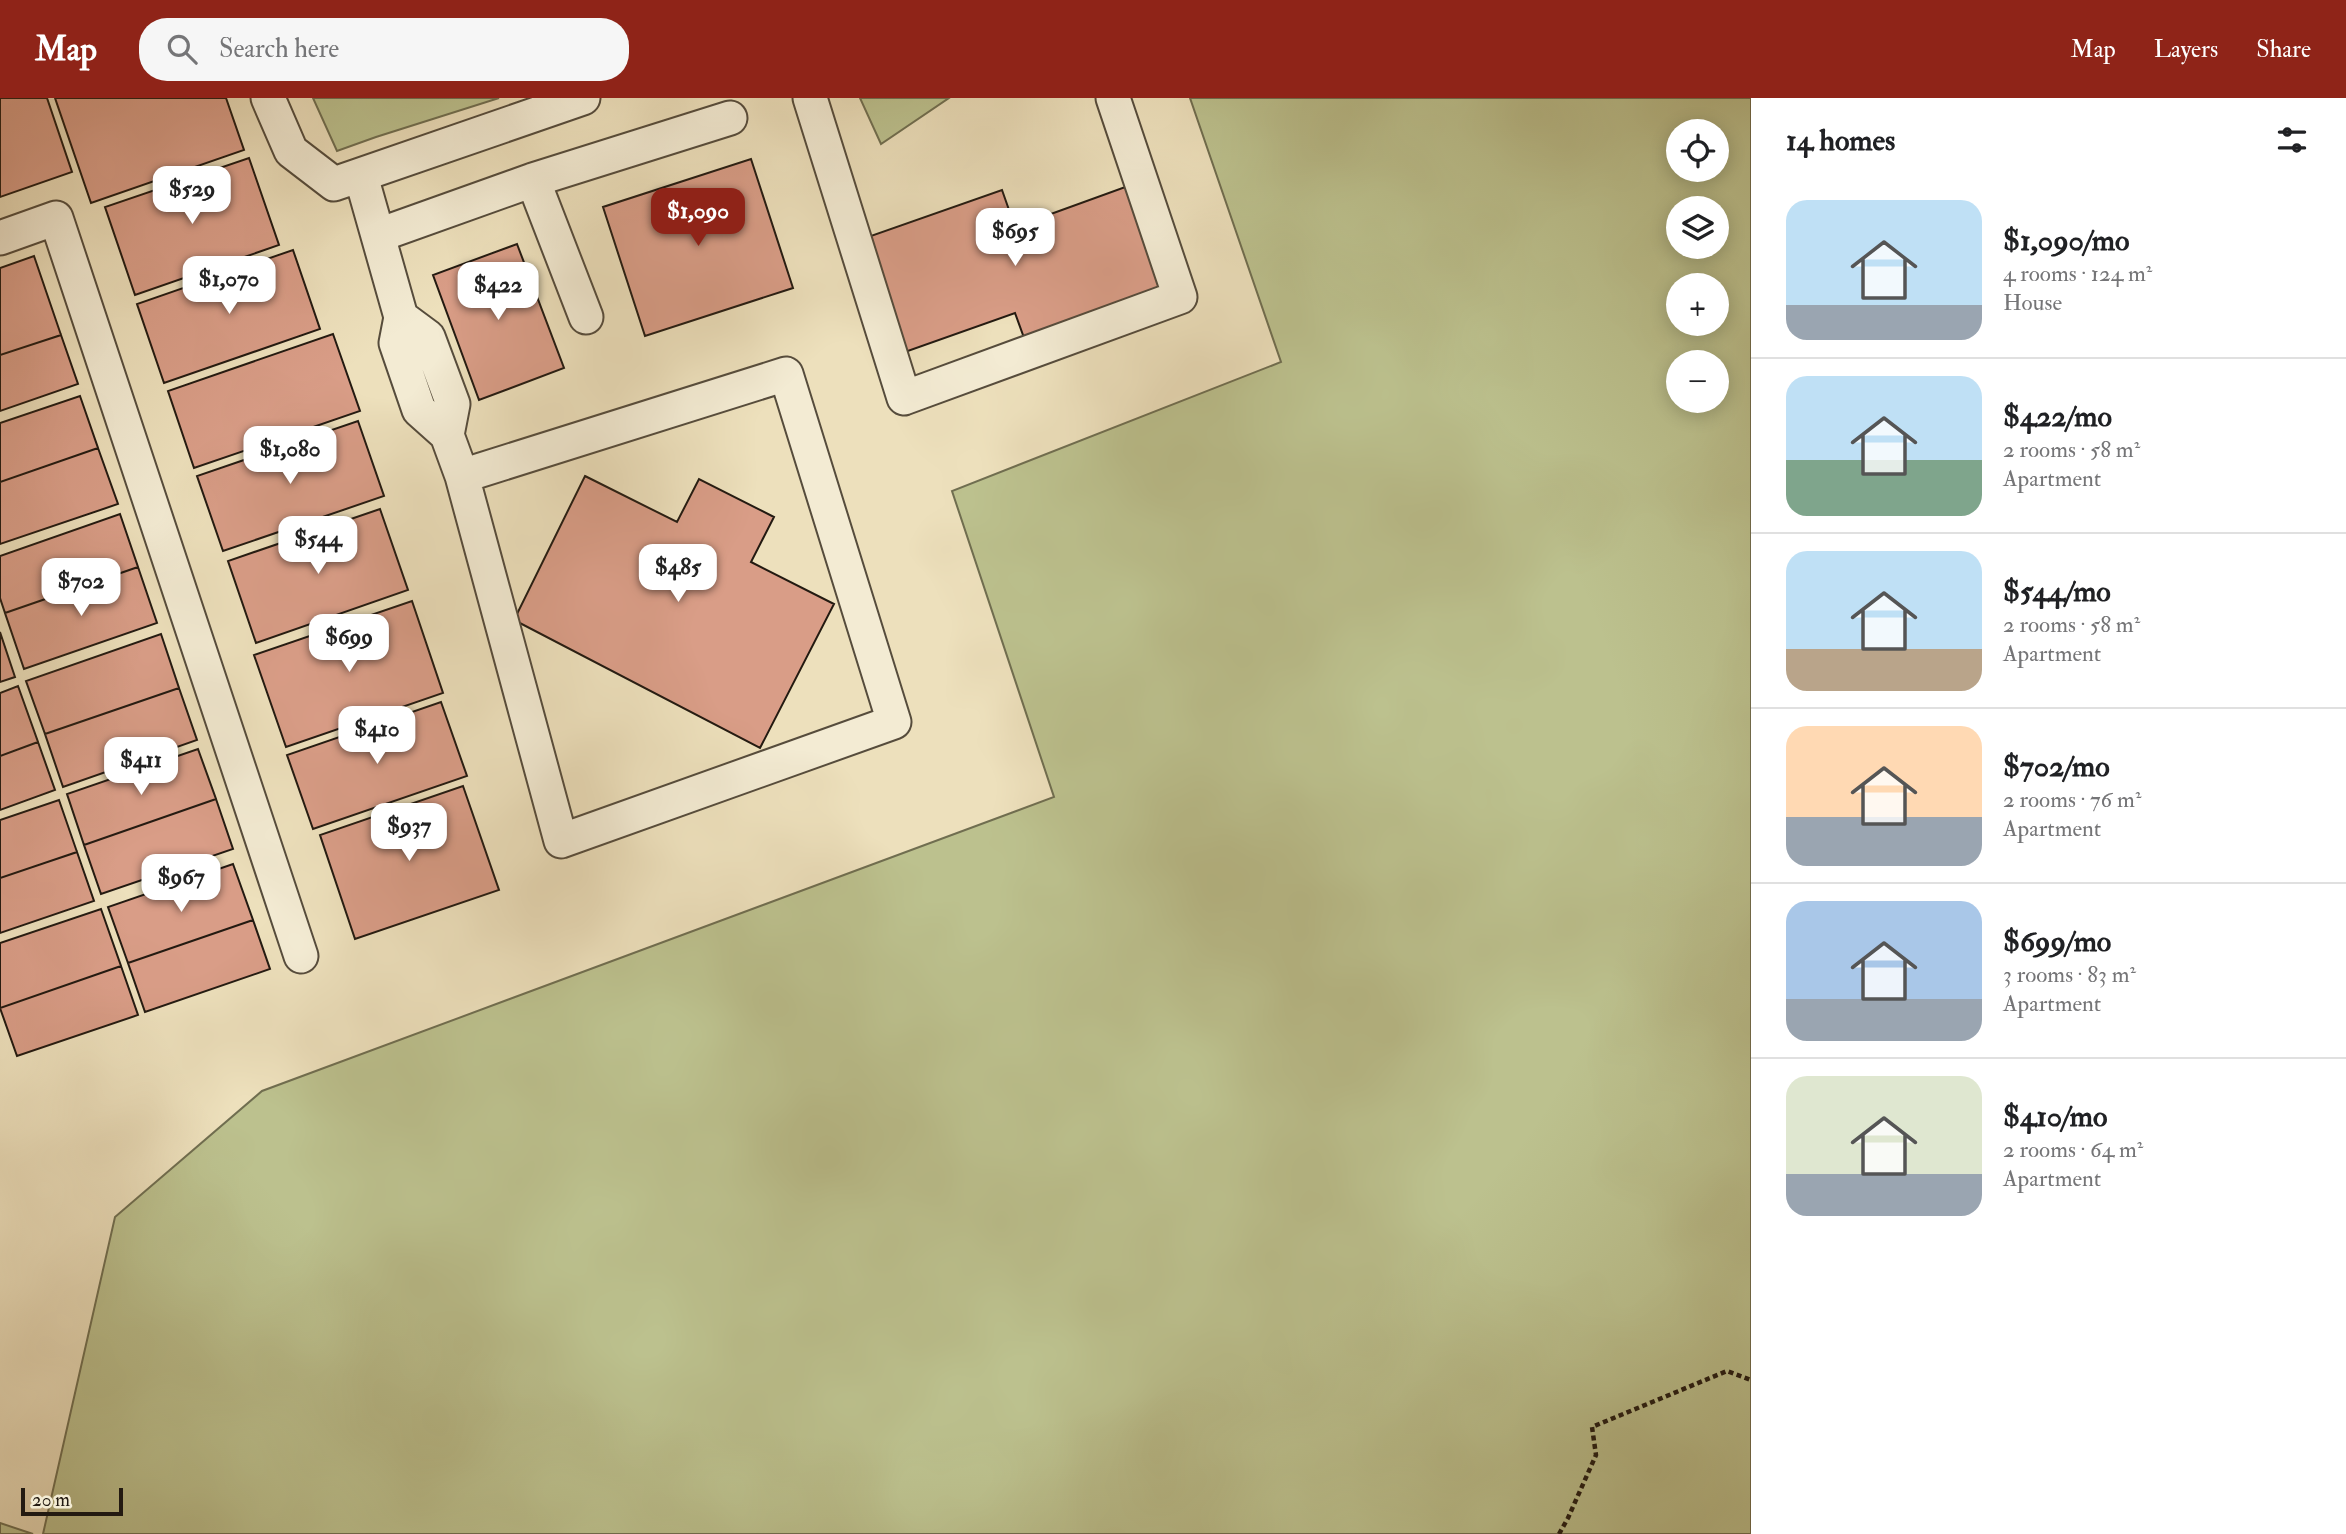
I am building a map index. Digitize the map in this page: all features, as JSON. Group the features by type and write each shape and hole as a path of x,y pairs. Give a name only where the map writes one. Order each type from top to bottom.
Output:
{"lane":[{"path":"268,98 291,152 334,184 583,98"},
{"path":"810,98 904,398 1180,297 1113,98"},
{"path":"379,234 533,180 730,118"},
{"path":"361,176 401,317 428,337 453,404 447,435 462,475 561,841 894,722 786,374 462,475"},
{"path":"533,180 586,317"},
{"path":"0,238 56,218 301,956"}],"path":[{"path":"1559,1534 1596,1455 1592,1427 1727,1371 1751,1380"}],"green space":[{"path":"313,98 499,98 337,151"},
{"path":"860,98 949,98 881,144"},
{"path":"1190,98 1751,98 1751,1534 43,1534 115,1217 262,1091 1054,797 952,491 1281,362"},
{"path":"0,1523 33,1534 0,1534"}],"building":[{"path":"0,98 47,98 72,172 0,197"},
{"path":"55,98 226,98 244,150 91,203"},
{"path":"249,158 279,245 135,295 105,207"},
{"path":"751,159 793,288 645,336 603,207"},
{"path":"1128,186 1168,294 1027,346 1015,313 905,352 865,238 1002,190 1015,227"},
{"path":"517,244 564,368 479,400 433,275"},
{"path":"293,250 320,329 164,383 137,304"},
{"path":"34,256 61,335 0,355 0,268"},
{"path":"333,334 360,411 194,468 168,391"},
{"path":"61,335 78,384 0,411 0,355"},
{"path":"80,396 98,448 0,482 0,423"},
{"path":"358,421 384,496 223,551 197,476"},
{"path":"98,448 118,504 0,544 0,482"},
{"path":"585,476 677,522 699,479 774,517 751,562 834,604 760,748 514,620"},
{"path":"380,509 408,590 256,643 228,561"},
{"path":"120,514 138,567 5,613 0,598 0,556"},
{"path":"138,567 157,623 24,669 5,613"},
{"path":"412,601 443,693 286,747 254,655"},
{"path":"0,632 15,677 0,682"},
{"path":"161,634 179,688 45,734 26,681"},
{"path":"18,686 38,742 0,756 0,693"},
{"path":"179,688 197,740 63,787 45,734"},
{"path":"441,702 467,776 313,829 287,755"},
{"path":"38,742 55,790 0,810 0,756"},
{"path":"198,749 216,799 84,845 67,794"},
{"path":"463,786 499,890 355,939 320,835"},
{"path":"216,799 233,849 101,894 84,845"},
{"path":"59,800 77,852 0,878 0,820"},
{"path":"77,852 94,901 0,933 0,878"},
{"path":"233,864 253,920 128,963 108,907"},
{"path":"101,909 121,966 0,1008 0,943"},
{"path":"253,920 270,969 145,1012 128,963"},
{"path":"121,966 138,1015 17,1056 0,1008"}]}
